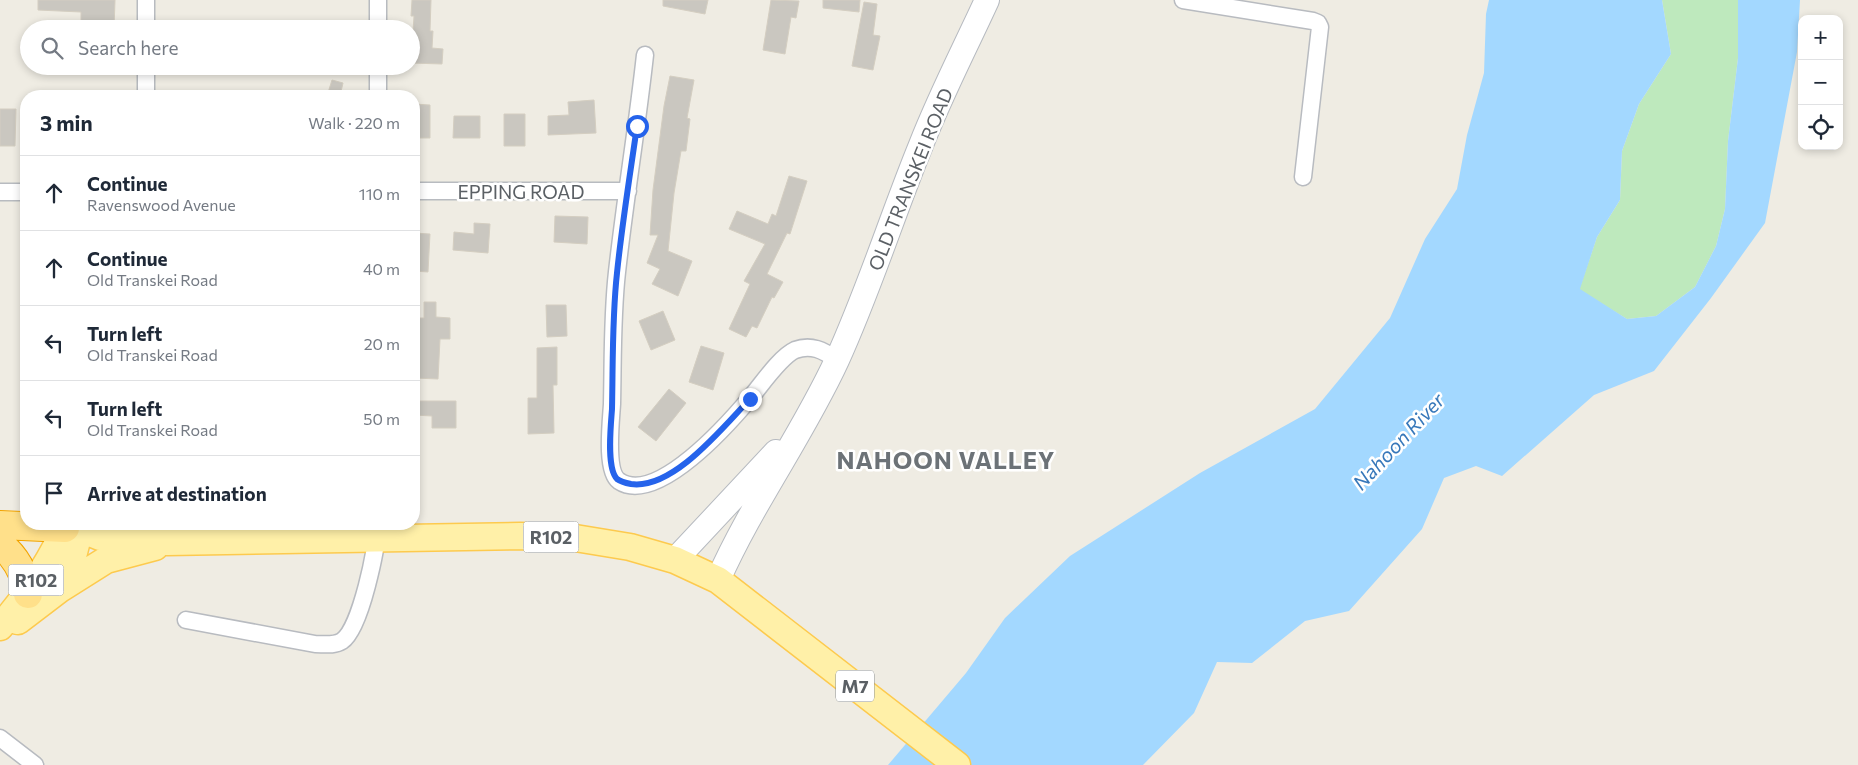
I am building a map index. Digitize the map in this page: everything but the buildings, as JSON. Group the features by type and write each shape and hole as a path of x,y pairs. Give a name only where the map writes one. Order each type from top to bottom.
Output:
{"highway":[{"path":"0,525 20,528"},
{"path":"29,530 76,538"},
{"path":"0,542 76,538"},
{"path":"0,542 21,568 28,594"}],"main road":[{"name":"OLD TRANSKEI ROAD","path":"718,580 749,517 802,425 836,360 880,253 921,143 987,0"},
{"name":"OLD TRANSKEI ROAD","path":"675,560 802,425"},
{"name":"R102","path":"0,629 76,538 146,538 167,542 378,531 569,537 630,547 675,560 718,580 753,607"},
{"path":"60,589 71,564 76,538"},
{"path":"60,589 106,560 138,553 167,542"},
{"name":"R102","path":"0,629 17,622 60,589"},
{"name":"M7","path":"753,607 957,765"}],"street":[{"path":"146,0 146,20"},
{"path":"378,0 378,20"},
{"path":"1183,0 1313,20 1318,23 1320,27 1303,177"},
{"path":"645,55 617,273 612,338 610,452 612,468 617,480 638,485 657,480 676,470 699,453 790,353 803,348 812,348 826,352 836,360"},
{"path":"146,75 146,90"},
{"path":"378,75 378,90"},
{"name":"EPPING ROAD","path":"420,191 628,191"},
{"path":"0,192 20,192"},
{"path":"186,620 315,644 336,644 348,634 358,610 372,568 378,531"},
{"path":"0,738 35,765"}],"green space":[{"path":"1662,0 1738,0 1738,58 1728,141 1725,209 1716,246 1695,287 1656,316 1627,319 1579,290 1597,237 1620,200 1622,151 1639,104 1671,54"}],"water":[{"name":"Nahoon River","path":"1489,0 1662,0 1671,54 1639,104 1622,151 1620,200 1597,237 1580,289 1627,319 1656,316 1695,287 1716,246 1725,209 1728,141 1738,58 1738,0 1800,0 1797,52 1765,223 1711,298 1654,371 1594,395 1502,476 1476,466 1444,478 1422,529 1349,611 1305,621 1252,663 1217,662 1194,713 1143,765 888,765 966,673 1005,618 1070,556 1200,473 1315,409 1390,318 1425,239 1457,189 1467,135 1484,73 1486,14"}],"district":[{"name":"NAHOON VALLEY","path":"946,459"}],"route":[{"path":"637,126 617,273 612,338 610,452 614,475 617,480 638,485 647,484 676,470 699,453 750,399"}]}
